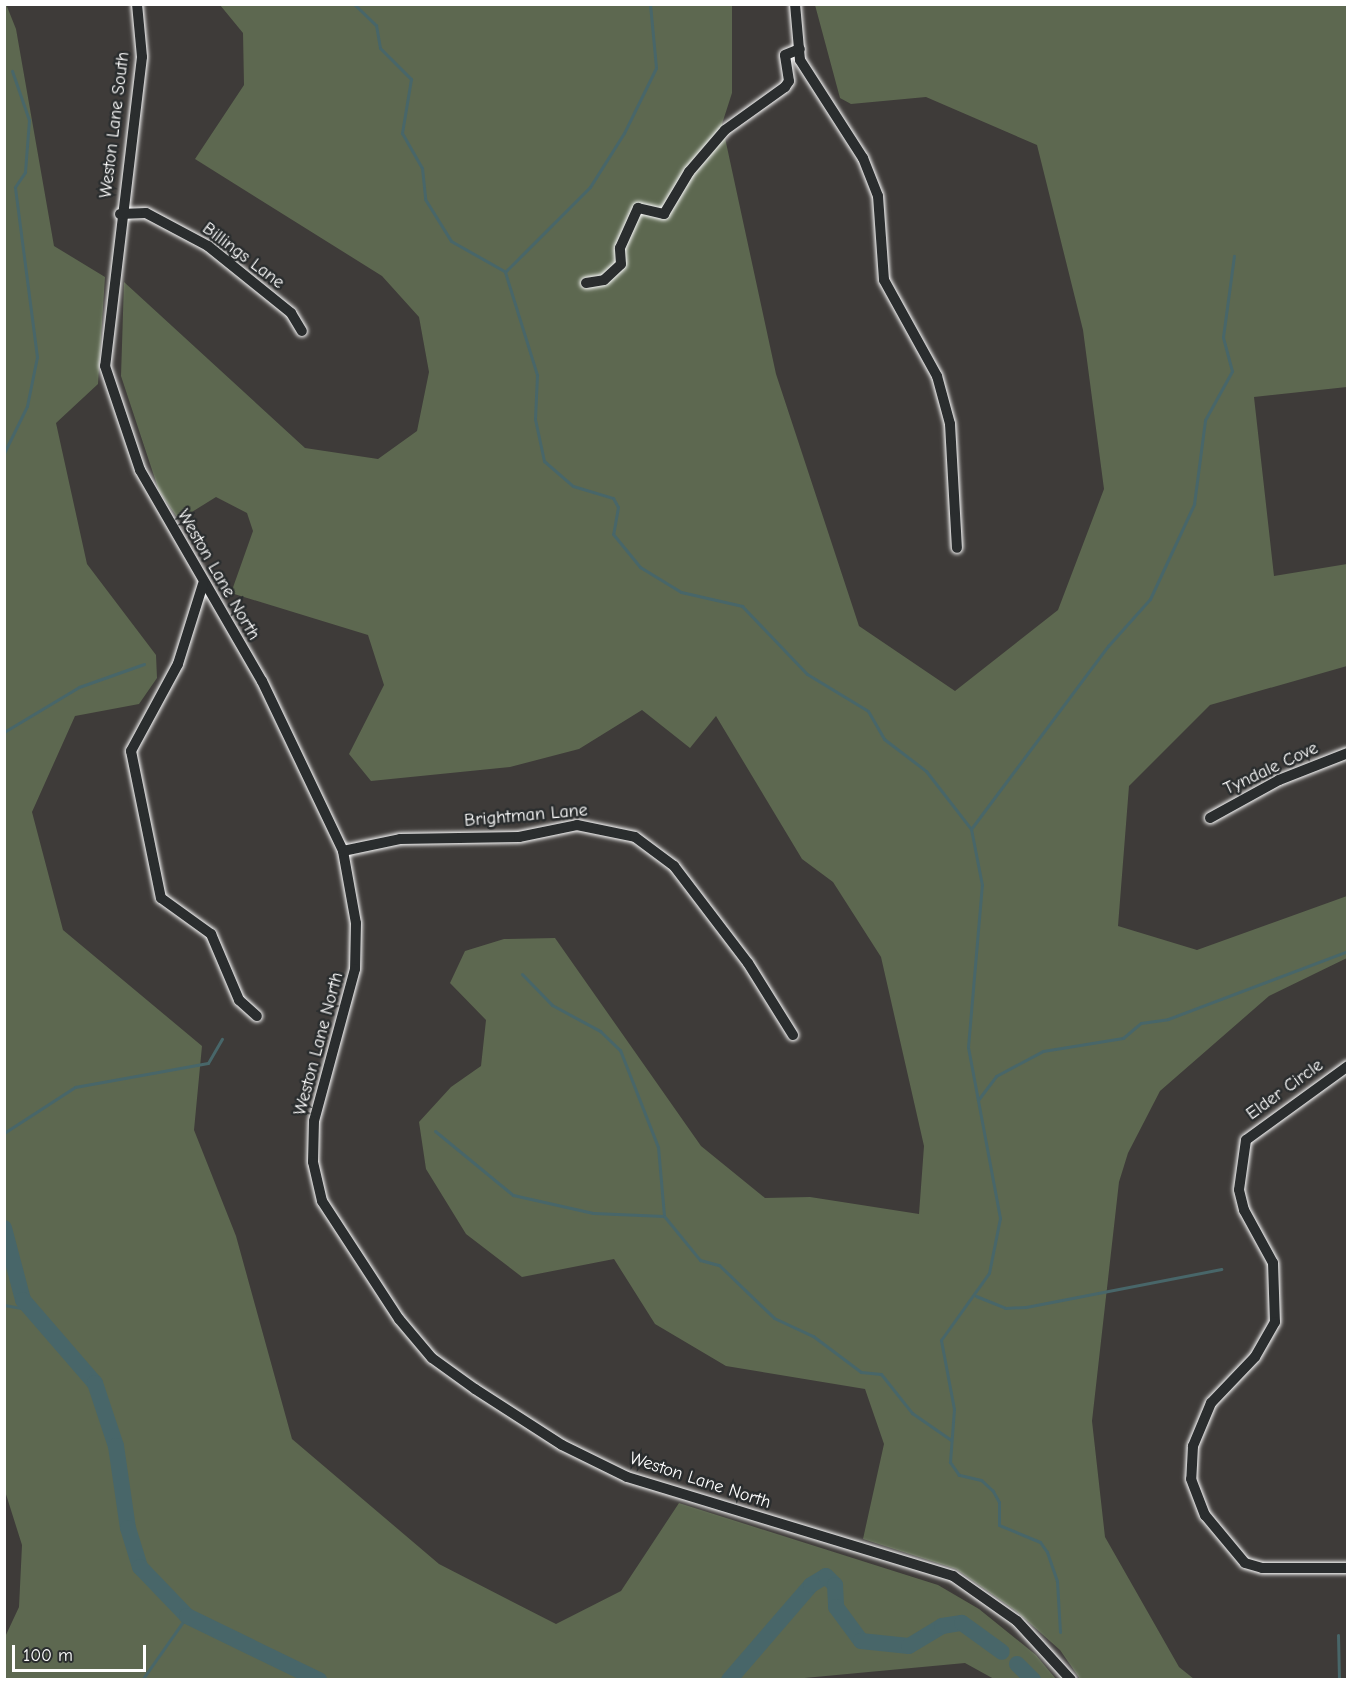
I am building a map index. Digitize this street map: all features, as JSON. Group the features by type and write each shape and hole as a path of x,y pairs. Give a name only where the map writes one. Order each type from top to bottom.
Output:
{"street":[{"name":"Weston Lane South","path":"120,214 142,57 137,4"},
{"path":"795,4 800,49 813,87 863,158 878,196 884,280 938,376 951,424 957,548"},
{"path":"586,283 604,280 621,264 620,248 638,208 664,214 688,172 725,130 784,87 789,81 785,55 800,49"},
{"name":"Billings Lane","path":"120,214 146,213 208,246 291,314 302,331"},
{"name":"Weston Lane North","path":"120,214 105,366 140,470 203,584 262,681 344,851 356,923 355,969 314,1121 313,1162 322,1201 370,1283 432,1358 562,1445 627,1478 953,1576 1017,1621 1071,1680"},
{"path":"203,584 178,664 132,751 160,898 211,934 239,1000 257,1016"},
{"name":"Tyndale Cove","path":"1210,818 1279,780 1347,753"},
{"name":"Brightman Lane","path":"344,851 400,839 519,837 577,825 635,837 674,866 748,963 793,1035"},
{"name":"Elder Circle","path":"1347,1066 1246,1140 1239,1190 1244,1210 1273,1263 1277,1311 1269,1339 1210,1403 1193,1446 1191,1479 1205,1515 1245,1563 1347,1568"}],"green space":[{"path":"6,4 16,29 54,246 105,277 98,384 56,423 87,564 156,655 157,678 139,704 75,716 32,812 63,930 202,1046 194,1130 236,1236 292,1439 439,1564 556,1624 621,1591 679,1503 938,1585 979,1609 1036,1655 1056,1679 994,1679 965,1663 783,1680 5,1679 5,1637 19,1607 22,1545 4,1488"},
{"path":"220,5 732,5 732,93 722,124 776,374 859,626 955,691 1058,610 1104,489 1083,330 1037,145 926,97 851,104 840,98 815,5 1347,5 1347,387 1254,397 1274,576 1347,564 1347,666 1210,705 1129,786 1118,926 1197,950 1347,896 1347,958 1269,996 1160,1091 1128,1153 1119,1182 1092,1421 1105,1537 1179,1667 1194,1679 1080,1679 1060,1650 1016,1611 956,1569 863,1539 884,1444 865,1389 726,1366 655,1324 614,1259 522,1277 466,1234 426,1169 419,1122 451,1087 481,1066 486,1020 450,983 465,951 504,939 555,938 701,1146 765,1198 810,1197 919,1214 924,1146 881,957 833,882 802,859 716,716 690,748 642,710 579,749 510,767 371,781 349,754 384,685 368,635 231,593 253,531 247,513 216,497 179,520 159,491 121,376 124,282 305,448 378,459 417,431 429,372 419,317 382,276 195,159 244,85 243,33"}],"waterway":[{"path":"354,4 376,25 380,48 411,79 402,133 422,168 425,199 451,241 504,271"},
{"path":"650,4 656,68 624,133 590,187 505,272 537,375 535,419 544,461 573,486 613,498 618,507 613,534 640,567 681,592 742,606 807,674 868,711 884,739 926,771 971,829"},
{"path":"4,453 27,406 37,357 15,187 25,172 29,120 12,71"},
{"path":"1060,1632 1057,1581 1047,1552 1040,1542 999,1525 999,1502 993,1491 981,1480 959,1475 950,1462 954,1409 941,1340 989,1273 1000,1218 968,1047 982,885 971,829 1108,646 1150,599 1194,504 1205,420 1232,371 1223,337 1234,256"},
{"path":"4,732 79,687 144,664"},
{"path":"978,1100 996,1076 1043,1051 1123,1038 1141,1023 1168,1019 1348,951"},
{"path":"522,974 552,1005 600,1031 620,1050 658,1147 664,1216"},
{"path":"4,1133 75,1087 208,1063 222,1039"},
{"path":"435,1131 513,1195 593,1213 664,1216 700,1260 719,1265 774,1318 813,1336 861,1372 881,1374 912,1413 951,1440"},
{"path":"4,1228 23,1300 95,1383 116,1446 128,1528 140,1567 187,1616 319,1680"},
{"path":"976,1296 1005,1308 1026,1307 1221,1269"},
{"path":"4,1305 32,1310"},
{"path":"729,1680 811,1585 826,1576 835,1585 836,1607 861,1641 909,1646 942,1626 962,1623 1002,1652"},
{"path":"142,1680 187,1616"},
{"path":"1338,1635 1339,1680"},
{"path":"1017,1664 1033,1680"}]}
